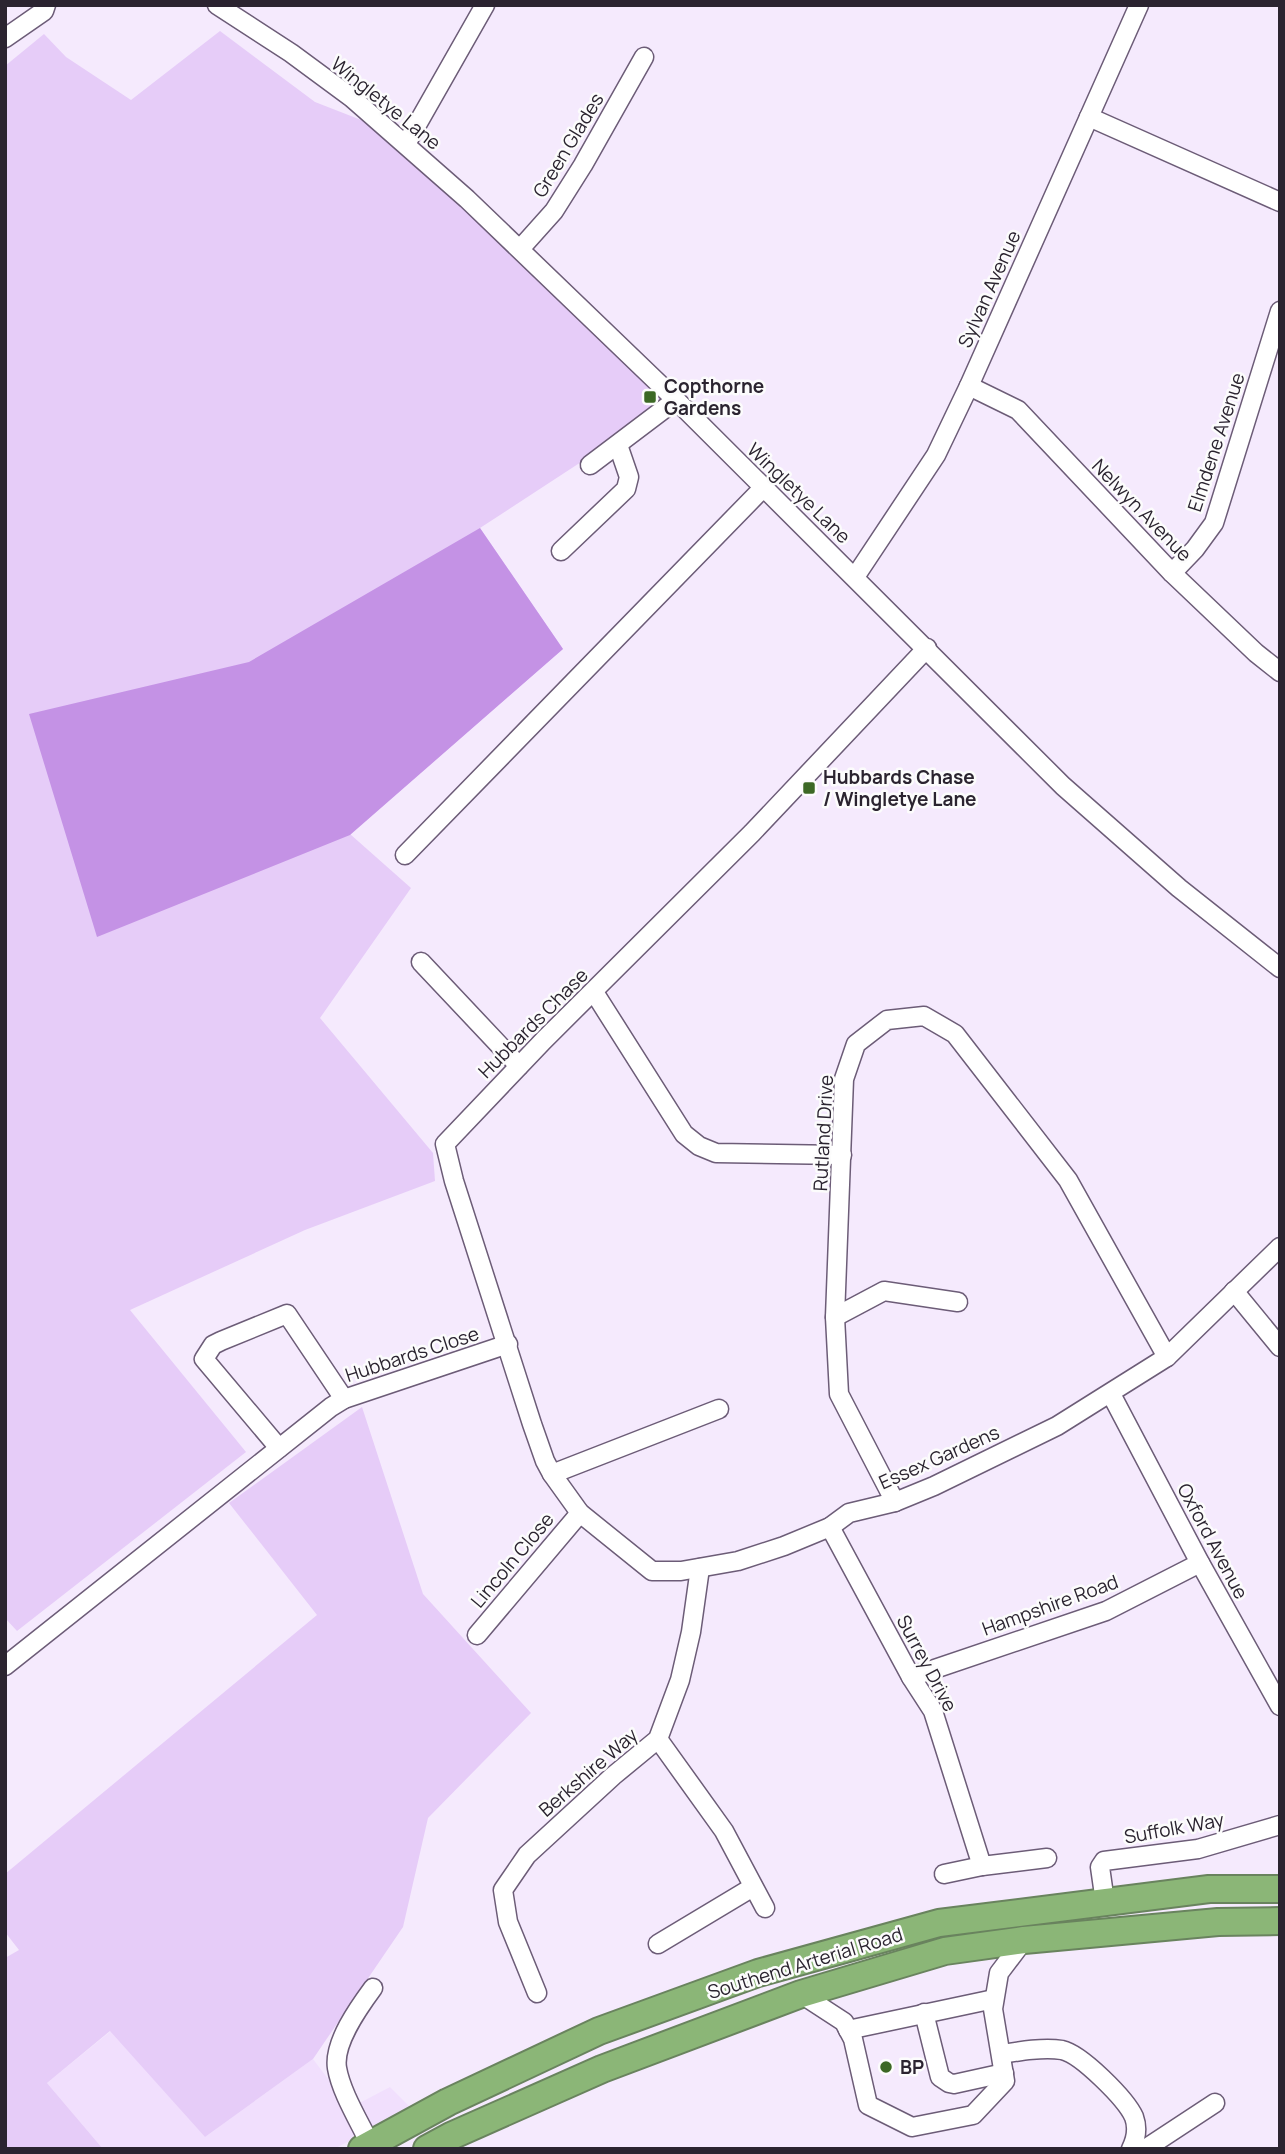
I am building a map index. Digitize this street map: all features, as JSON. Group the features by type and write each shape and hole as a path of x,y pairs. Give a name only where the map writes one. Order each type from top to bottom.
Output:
{"highway":[{"name":"Southend Arterial Road","path":"366,2146 448,2102 599,2031 758,1973 939,1923 1209,1889 1280,1889"},
{"name":"Southend Arterial Road","path":"427,2149 602,2068 801,1994 945,1951 1024,1940 1218,1922 1280,1921"}],"street":[{"path":"5,38 44,11 46,5"},
{"name":"Wingletye Lane","path":"217,5 291,53 352,98 406,144 520,249 676,401 1063,786 1179,888 1280,968"},
{"path":"406,144 485,5"},
{"name":"Sylvan Avenue","path":"855,577 936,455 1139,5"},
{"name":"Green Glades","path":"520,249 554,211 644,57"},
{"path":"1089,117 1280,202"},
{"name":"Elmdene Avenue","path":"1172,573 1195,549 1214,523 1280,311"},
{"name":"Nelwyn Avenue","path":"969,386 1018,410 1172,573 1256,653 1280,672"},
{"path":"590,465 676,401"},
{"path":"561,551 626,489 629,477 618,445"},
{"path":"405,855 763,488"},
{"name":"Hubbards Chase","path":"580,1513 545,1461 454,1181 445,1144 519,1066 752,833 927,648"},
{"path":"421,962 519,1066"},
{"path":"594,992 684,1133 699,1146 716,1153 842,1155"},
{"name":"Rutland Drive","path":"895,1502 839,1394 835,1317 844,1079 856,1044 887,1020 924,1016 955,1034 1068,1180 1167,1357"},
{"name":"Essex Gardens","path":"580,1513 652,1571 681,1571 738,1561 784,1546 830,1527 849,1513 895,1502 933,1486 1057,1426 1111,1394 1167,1357 1280,1247"},
{"path":"835,1317 884,1291 958,1302"},
{"path":"1234,1291 1280,1347"},
{"path":"5,1666 337,1403 287,1314 213,1345 204,1359 279,1448"},
{"name":"Hubbards Close","path":"337,1403 508,1345"},
{"name":"Oxford Avenue","path":"1111,1394 1200,1563 1279,1704"},
{"path":"552,1474 719,1409"},
{"name":"Lincoln Close","path":"477,1635 580,1513"},
{"name":"Surrey Drive","path":"830,1527 911,1677 933,1711 982,1867"},
{"name":"Hampshire Road","path":"911,1677 1106,1611 1200,1563"},
{"name":"Berkshire Way","path":"537,1993 509,1922 503,1890 527,1855 613,1776 658,1740 680,1680 691,1632 700,1568"},
{"path":"658,1740 724,1831 765,1908"},
{"name":"Suffolk Way","path":"1105,1902 1101,1865 1107,1860 1198,1849 1280,1825"},
{"path":"944,1874 1047,1858"},
{"path":"658,1944 753,1887"},
{"path":"801,1994 844,2022 853,2039 868,2105 912,2127 973,2115 1005,2081 993,2009 994,1998 999,1973 1024,1940"},
{"path":"366,2146 337,2066 338,2054 347,2029 373,1988"},
{"path":"848,2030 994,1998"},
{"path":"924,2013 940,2077 944,2081 954,2084 1004,2073"},
{"path":"1002,2054 1049,2050 1064,2051 1078,2058 1119,2096 1135,2118 1137,2131 1131,2149"},
{"path":"1145,2149 1215,2103"}],"shaded area":[{"path":"220,31 315,102 392,132 676,400 480,528 563,649 350,834 411,888 320,1018 433,1153 435,1181 305,1230 130,1310 246,1452 17,1631 5,1618 5,66 44,34 66,57 131,100"},
{"path":"480,528 563,649 350,835 97,937 29,714 249,662"},
{"path":"362,1407 423,1594 531,1713 428,1818 403,1927 313,2059 205,2137 110,2031 47,2083 103,2149 5,2149 5,1958 19,1950 5,1932 5,1874 317,1615 229,1503"},
{"path":"111,2031 205,2137 313,2059 350,2108 390,2087 411,2108 334,2149 103,2149 47,2083"}],"place":[{"name":"Copthorne Gardens","path":"650,397"},
{"name":"Hubbards Chase / Wingletye Lane","path":"809,788"},
{"name":"BP","path":"886,2067"}]}
